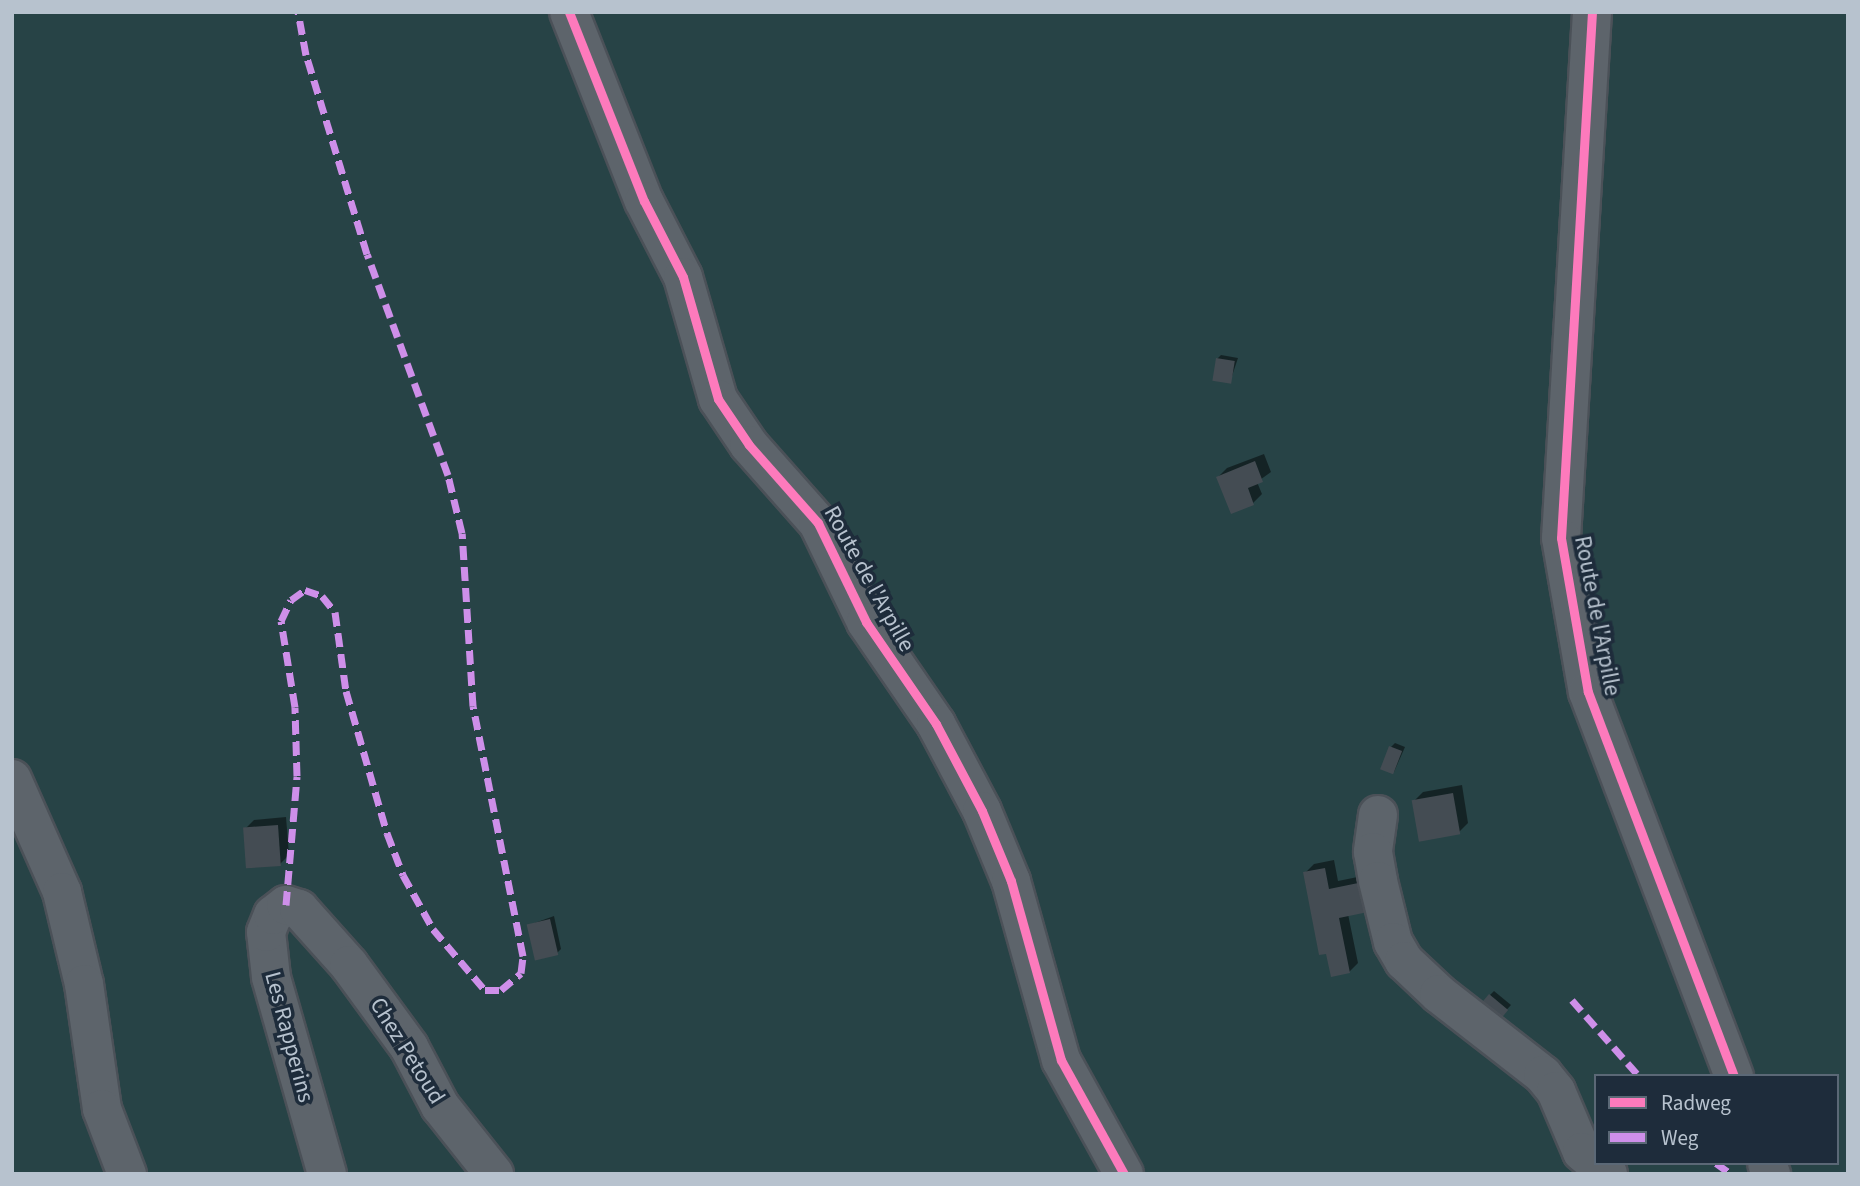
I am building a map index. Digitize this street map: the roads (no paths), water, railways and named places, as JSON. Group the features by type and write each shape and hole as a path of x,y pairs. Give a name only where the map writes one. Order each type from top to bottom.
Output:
{"street":[{"name":"Route de l'Arpille","path":"569,12 644,201 683,277 718,399 750,445 818,523 866,622 942,735 1011,881 1061,1060 1124,1174"},
{"name":"Route de l'Arpille","path":"1592,12 1561,538 1588,692 1733,1074"},
{"path":"12,779 62,892 84,984 100,1101 127,1174"},
{"path":"1378,815 1373,852 1378,881 1393,942 1404,961 1439,994 1543,1075 1556,1091 1582,1152 1594,1162"},
{"name":"Les Rapperins","path":"286,905 274,915 266,932 271,977 327,1174"},
{"name":"Chez Petoud","path":"286,905 299,909 349,965 409,1047 447,1116 494,1174"}]}
